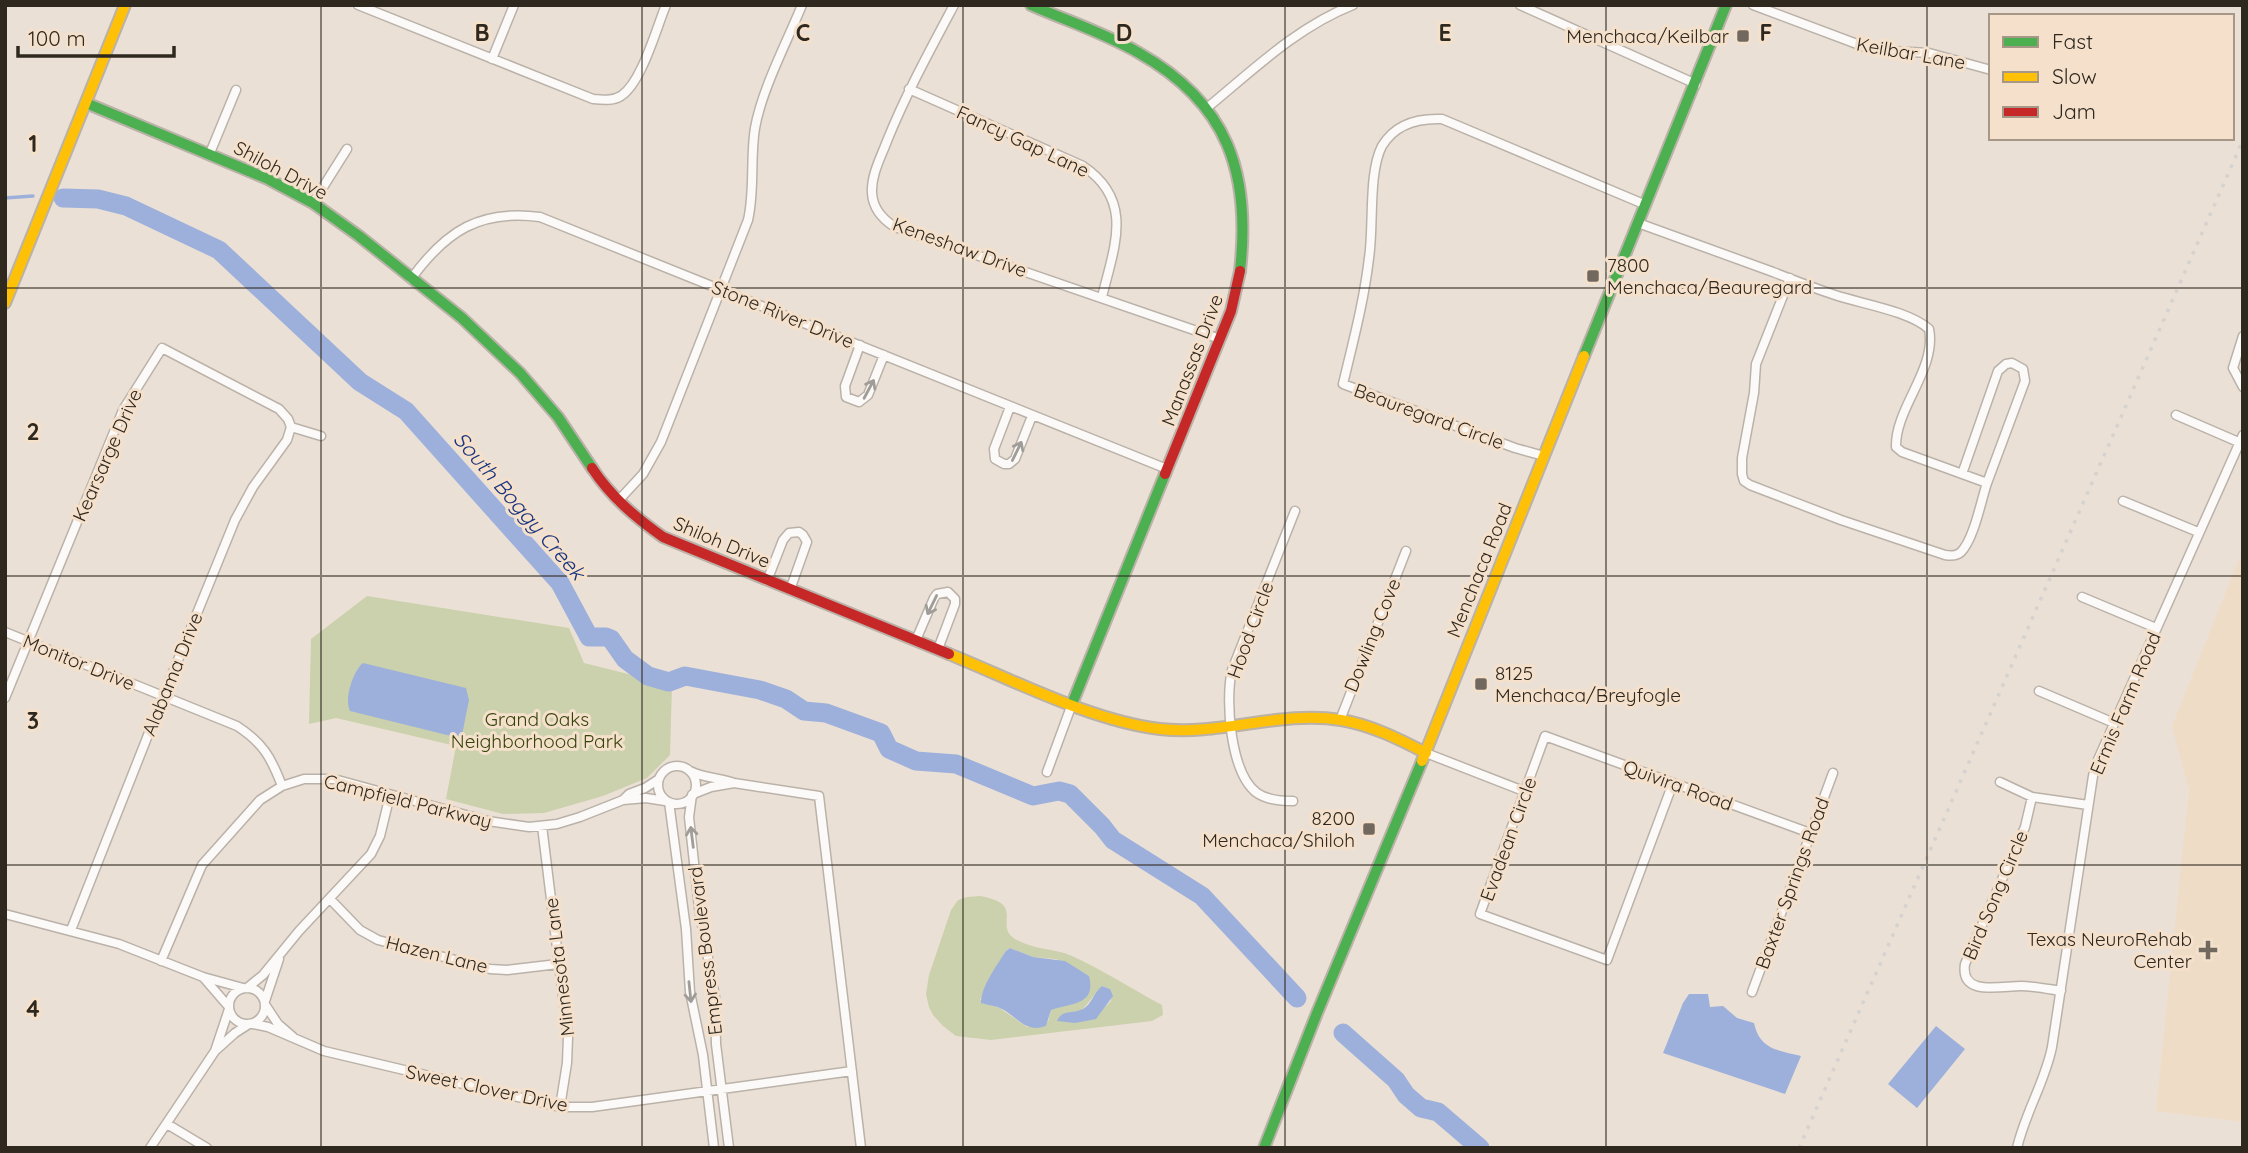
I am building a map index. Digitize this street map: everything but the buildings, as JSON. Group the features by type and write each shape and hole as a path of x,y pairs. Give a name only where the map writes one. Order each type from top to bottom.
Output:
{"street":[{"path":"5,303 125,5"},
{"path":"358,5 380,10 593,99 606,100 619,97 636,79 666,5"},
{"path":"492,59 514,5"},
{"path":"618,501 643,474 661,442 748,220 752,204 755,129 761,107 802,5"},
{"name":"Keneshaw Drive","path":"954,5 909,89 876,169 873,200 882,217 895,226 1220,339"},
{"name":"Manassas Drive","path":"1031,5 1153,61 1189,87 1208,107 1221,127 1239,173 1245,217 1243,255 1236,295 1047,772"},
{"path":"1208,107 1296,35 1335,12 1353,5"},
{"path":"1520,5 1696,83"},
{"name":"Menchaca Road","path":"1264,1148 1426,753 1726,5"},
{"name":"Keilbar Lane","path":"1753,5 1872,50 1929,52 1989,69"},
{"name":"Fancy Gap Lane","path":"909,89 1083,166 1104,184 1116,211 1118,230 1102,297"},
{"path":"209,153 236,90"},
{"name":"Shiloh Drive","path":"86,103 268,178 313,204 359,236 462,318 520,373 558,417 597,476 618,501 663,537 1101,716 1147,727 1194,730 1278,718 1340,720 1386,734 1426,753"},
{"name":"Beauregard Circle","path":"1544,456 1515,448 1343,384 1362,305 1369,260 1374,174 1378,156 1384,144 1401,127 1420,120 1442,119 1646,205"},
{"path":"313,204 347,149"},
{"name":"Stone River Drive","path":"411,279 435,250 454,233 478,221 510,214 540,217 1167,469"},
{"path":"1638,223 1833,295 1900,315 1929,329 1930,345 1900,425 1896,447 1902,452 1987,483"},
{"path":"1790,278 1756,364 1754,393 1742,458 1744,481 1841,520 1954,556 1961,552 1970,535 2025,381 2023,369 2019,365 2006,364 1998,371 1962,474"},
{"path":"2243,336 2233,368 2243,387"},
{"path":"860,345 845,386 846,397 850,400 859,402 868,395 884,355"},
{"name":"Kearsarge Drive","path":"5,698 123,410 162,348 279,409 291,427 321,436"},
{"path":"1010,407 994,449 995,459 999,462 1009,464 1014,459 1032,416"},
{"path":"2176,415 2242,441"},
{"name":"Alabama Drive","path":"71,930 235,520 258,480 287,440 291,427"},
{"name":"Ermis Farm Road","path":"2017,1148 2027,1115 2049,1064 2088,805 2097,762 2198,532 2242,441"},
{"path":"2123,501 2198,532"},
{"name":"Hood Circle","path":"1293,801 1266,798 1249,785 1240,766 1231,726 1228,695 1232,670 1296,511"},
{"path":"767,581 783,541 789,533 799,532 807,542 790,590"},
{"name":"Dowling Cove","path":"1340,720 1406,551"},
{"path":"916,640 934,598 937,594 948,592 956,604 938,649"},
{"path":"2082,597 2156,628"},
{"name":"Monitor Drive","path":"5,632 225,720 247,733 267,753 282,786"},
{"path":"2039,691 2115,723"},
{"name":"Quivira Road","path":"1545,736 1810,833"},
{"name":"Evadean Circle","path":"1545,736 1480,914 1607,960 1673,783"},
{"path":"1426,753 1526,792"},
{"path":"734,783 711,787 684,802 668,802 659,791 662,773 672,766 685,768 702,777 820,796 862,1148"},
{"path":"690,771 695,782 693,795"},
{"name":"Baxter Springs Road","path":"1752,992 1833,773"},
{"name":"Campfield Parkway","path":"161,961 202,864 260,800 282,786 304,779 325,778 504,825 542,826 580,817 623,800 646,798 668,802"},
{"name":"Campfield Parkway","path":"623,800 629,794 646,788 659,779"},
{"path":"2000,782 2032,797 2088,805"},
{"path":"215,1051 233,995 264,975 376,845 390,795"},
{"name":"Empress Boulevard","path":"693,795 690,817 699,908 715,997 716,1044 729,1148"},
{"name":"Bird Song Circle","path":"2032,797 2025,827 1964,971 1966,979 1972,985 1981,988 2025,986 2061,990"},
{"name":"Empress Boulevard","path":"668,802 687,929 691,1000 703,1055 714,1148"},
{"name":"Minnesota Lane","path":"542,826 568,1050 560,1107"},
{"name":"Hazen Lane","path":"330,900 360,930 389,944 490,969 507,970 558,964"},
{"path":"5,914 119,944 203,977 258,991 265,1003"},
{"path":"150,1148 215,1051 235,1033 262,1017 278,959"},
{"path":"203,977 229,1008 234,1019 251,1024"},
{"name":"Sweet Clover Drive","path":"265,1003 278,1024 293,1037"},
{"name":"Sweet Clover Drive","path":"251,1024 293,1037 324,1051 560,1107 592,1107 708,1093 852,1071"},
{"path":"167,1124 207,1148"}],"shaded area":[{"name":"Texas NeuroRehab Center","path":"2243,550 2243,1122 2156,1111 2189,790 2172,726"}],"green space":[{"name":"Grand Oaks Neighborhood Park","path":"367,596 569,628 584,663 672,685 670,755 647,778 603,796 544,813 503,814 446,799 456,746 336,718 309,724 311,639"},
{"path":"980,896 1002,904 1006,909 1007,928 1015,939 1065,953 1095,967 1162,1005 1163,1015 1152,1021 991,1040 956,1036 933,1015 926,994 929,975 951,910 958,900","holes":["1010,948 1033,957 1056,959 1089,976 1051,1010 1048,1022 1027,1027 1001,1009 980,1000 1005,952","1102,986 1110,989 1111,1001 1105,1007 1063,1014 1082,1010"]}],"water":[{"path":"363,663 466,688 469,700 462,735 455,737 350,711 350,685"},
{"path":"1010,948 1033,957 1065,961 1089,976 1089,993 1080,1002 1051,1010 1046,1026 1039,1028 1023,1024 1001,1009 981,1003 990,976"},
{"path":"1102,986 1110,989 1113,996 1096,1019 1075,1023 1057,1021 1065,1013 1086,1007"},
{"path":"1689,994 1708,994 1710,1007 1723,1006 1737,1018 1754,1023 1765,1044 1801,1056 1785,1094 1663,1053"},
{"path":"1936,1026 1965,1049 1917,1108 1888,1084"}],"waterway":[{"name":"South Boggy Creek","path":"5,198 33,196"},
{"name":"South Boggy Creek","path":"63,198 98,199 126,206 219,250 360,382 406,411 560,583 589,637 611,639 625,659 648,676 669,682 685,676 760,690 786,699 804,711 826,713 881,733 889,749 916,761 956,764 1033,796 1059,791 1070,794 1113,840 1202,896 1297,998"},
{"name":"South Boggy Creek","path":"1343,1033 1396,1080 1406,1095 1421,1108 1438,1112 1480,1148"}],"railway":[{"path":"1799,1148 2243,140"}],"traffic: fast":[{"path":"1031,5 1139,53 1194,94 1213,118 1227,144 1236,172 1241,203 1240,271"},
{"path":"1584,356 1726,5"},
{"path":"86,103 268,179 313,203 359,236 462,318 520,373 558,417 592,468"},
{"path":"1072,704 1165,474"},
{"path":"1264,1148 1422,761"}],"traffic: slow":[{"path":"5,303 125,5"},
{"path":"1422,761 1584,356"},
{"path":"949,654 1080,709 1134,725 1183,730 1296,718 1341,720 1363,725 1426,753"}],"traffic: jam":[{"path":"1165,474 1231,311 1240,271"},
{"path":"592,468 624,506 663,537 949,654"}],"place":[{"name":"Menchaca/Keilbar","path":"1743,36"},
{"name":"7800 Menchaca/Beauregard","path":"1593,276"},
{"name":"8125 Menchaca/Breyfogle","path":"1481,684"},
{"name":"8200 Menchaca/Shiloh","path":"1369,829"},
{"name":"Texas NeuroRehab Center","path":"2208,950"}]}
